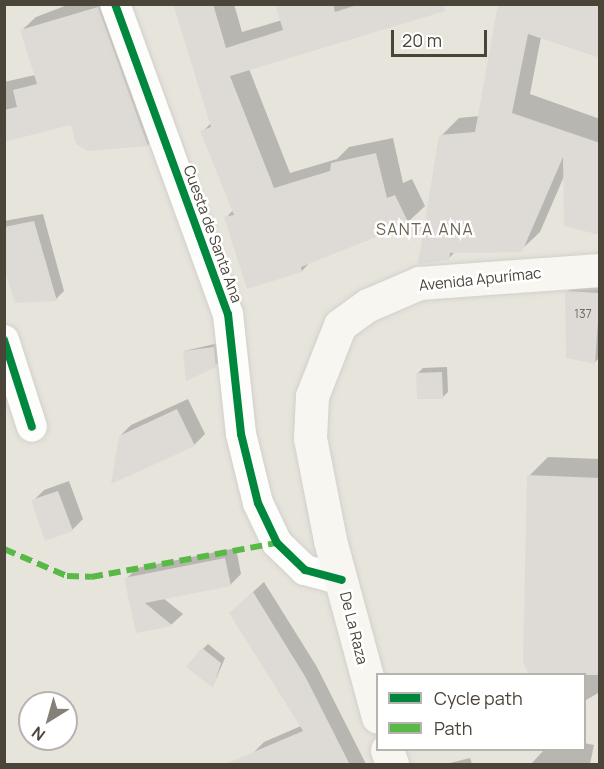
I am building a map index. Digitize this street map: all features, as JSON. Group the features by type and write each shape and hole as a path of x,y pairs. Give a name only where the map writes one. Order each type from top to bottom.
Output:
{"main road":[{"name":"Avenida Apurímac","path":"321,503 310,438 312,396 340,325 368,305 420,283 600,270"},
{"name":"De La Raza","path":"321,503 376,709"}],"street":[{"name":"Cuesta de Santa Ana","path":"115,4 228,314 241,434 258,504 277,543 305,570 342,580"},
{"path":"4,340 32,428"}],"shaded area":[{"path":"4,5 599,5 599,764 5,764"}],"building":[{"path":"173,4 213,4 226,48 283,30 275,4 333,4 335,12 360,4 444,4 445,11 230,76 274,188 330,171 331,163 376,153 387,198 395,195 409,224 301,267 302,272 247,289 224,217 234,215 200,131 211,127"},
{"path":"498,4 600,4 600,58 528,34 512,113 600,143 600,235 564,226 563,157 522,252 450,253 449,260 418,264 439,135 475,132"},
{"path":"98,7 148,146 88,151 76,144 71,125 4,142 4,110 17,107 13,90 37,84 20,30"},
{"path":"34,221 57,301 15,303 4,270 4,227"},
{"path":"565,291 600,293 595,364 566,358"},
{"path":"214,347 216,367 186,381 183,351"},
{"path":"442,372 443,399 417,399 416,373"},
{"path":"177,409 195,446 111,484 119,436"},
{"path":"527,475 600,478 600,675 528,673 523,662"},
{"path":"58,491 73,531 45,541 31,500"},
{"path":"225,558 231,586 145,603 173,626 136,633 124,578"},
{"path":"253,592 306,678 350,765 223,765 303,731 229,613"},
{"path":"202,648 221,663 213,688 186,667"}],"marked path":[{"path":"4,549 67,576 91,577 277,543"}],"cycle path":[{"path":"115,4 228,314 241,434 258,503 277,543 305,570 342,580"},
{"path":"4,340 32,427"}],"district":[{"name":"SANTA ANA","path":"425,229"}]}
